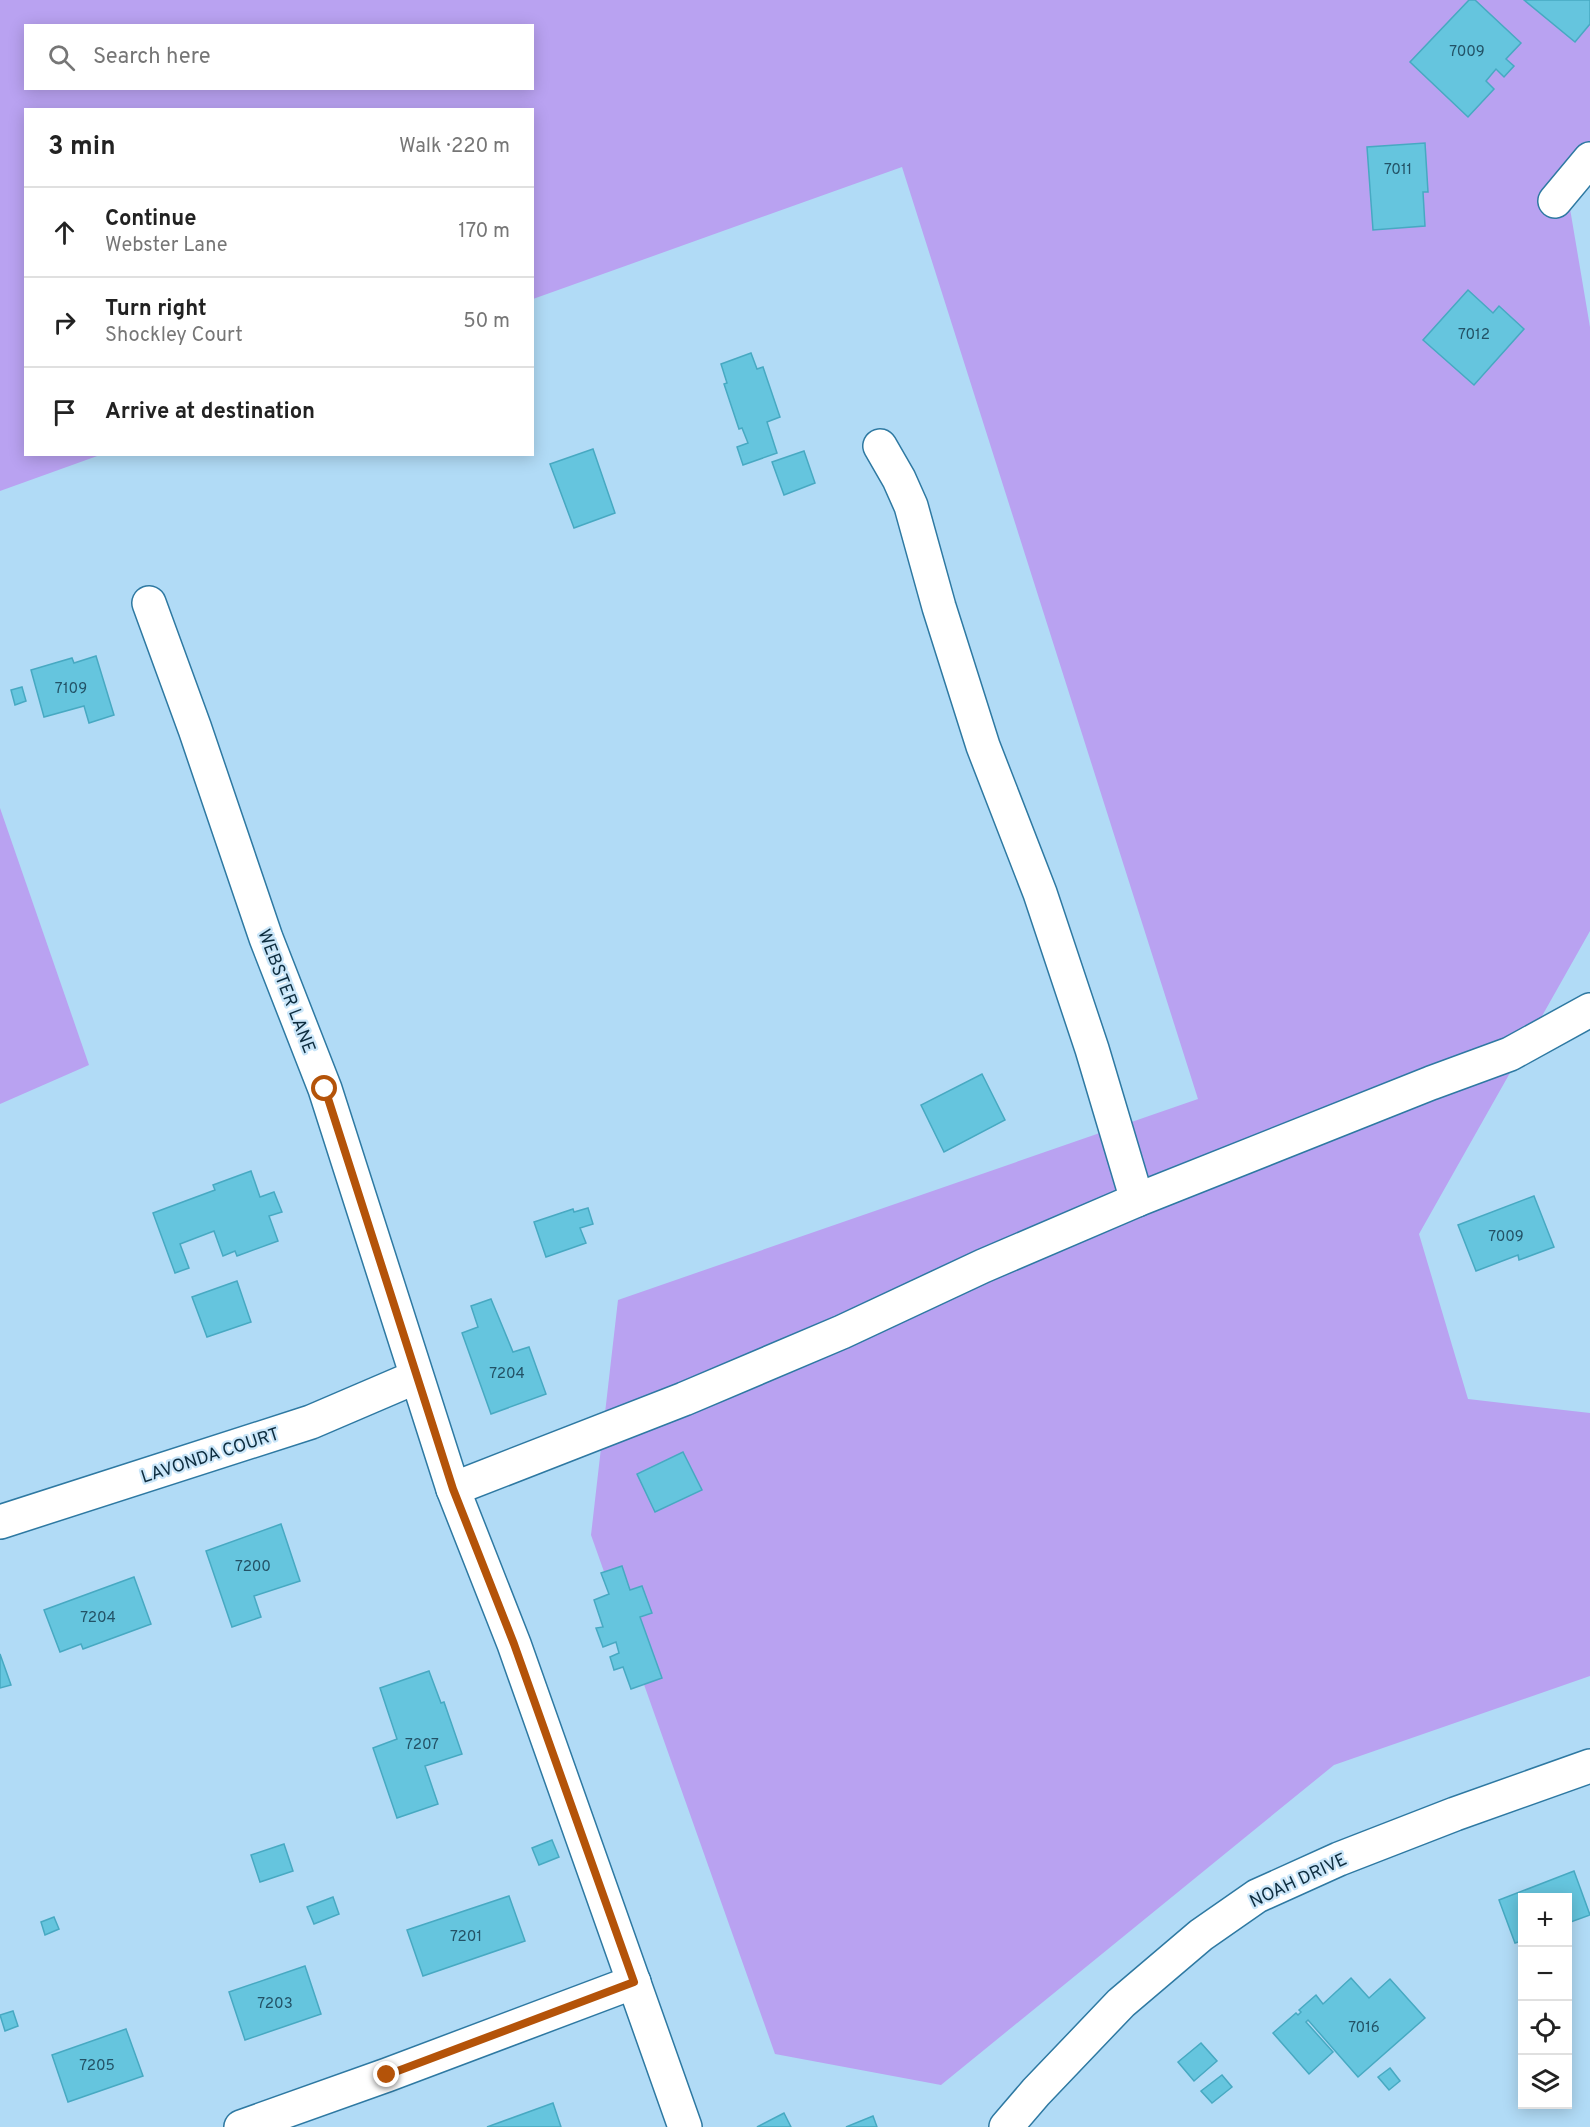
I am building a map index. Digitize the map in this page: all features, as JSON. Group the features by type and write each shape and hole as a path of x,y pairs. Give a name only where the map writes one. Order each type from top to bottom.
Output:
{"street":[{"path":"1555,201 1590,159"},
{"path":"880,446 911,506 939,607 983,746 1040,893 1092,1049 1137,1200"},
{"name":"WEBSTER LANE","path":"149,603 195,729 266,938 325,1089 453,1489 514,1644 685,2127"},
{"path":"453,1489 694,1395 842,1332 983,1266 1137,1200 1510,1054 1590,1010"},
{"name":"LAVONDA COURT","path":"0,1522 310,1422 416,1377"},
{"name":"NOAH DRIVE","path":"1006,2127 1036,2092 1121,2003 1201,1935 1257,1896 1339,1859 1444,1818 1590,1766"},
{"path":"241,2127 634,1982"}],"shaded area":[{"path":"0,0 1590,0 1590,169 1565,179 1590,327 1590,931 1419,1234 1468,1399 1590,1413 1590,1676 1334,1765 941,2085 775,2054 591,1535 618,1300 1198,1099 902,167 534,299 534,108 24,108 24,456 97,456 0,491"},
{"path":"0,808 89,1065 0,1104"}],"building":[{"path":"1469,0 1475,0 1521,43 1506,59 1514,66 1504,77 1496,69 1486,81 1494,89 1468,117 1410,62"},
{"path":"1524,0 1590,0 1590,24 1575,42"},
{"path":"1425,143 1428,192 1423,192 1425,226 1373,230 1367,147"},
{"path":"1468,290 1493,313 1499,306 1524,329 1474,385 1423,340"},
{"path":"751,353 757,369 763,367 780,417 767,422 777,453 743,465 737,447 748,443 742,428 739,429 724,384 727,383 721,364"},
{"path":"593,449 615,513 574,528 550,464"},
{"path":"804,451 815,483 784,495 772,462"},
{"path":"96,656 114,715 89,723 84,706 44,717 31,670 72,658 74,663"},
{"path":"22,687 26,701 15,705 11,690"},
{"path":"982,1074 1005,1120 944,1152 921,1105"},
{"path":"251,1171 260,1197 274,1192 282,1212 269,1216 278,1241 237,1256 235,1251 223,1256 214,1231 180,1244 189,1268 175,1273 153,1213 215,1190 213,1185"},
{"path":"1534,1196 1554,1247 1519,1260 1518,1255 1476,1271 1458,1225"},
{"path":"588,1208 593,1224 580,1228 586,1243 546,1257 534,1222 573,1209 574,1212"},
{"path":"237,1281 251,1322 207,1337 192,1297"},
{"path":"491,1299 513,1352 529,1347 546,1394 491,1414 462,1333 478,1327 471,1306"},
{"path":"683,1452 702,1490 655,1512 637,1474"},
{"path":"281,1524 300,1581 254,1596 261,1617 232,1627 206,1551"},
{"path":"622,1566 630,1590 642,1586 652,1613 640,1617 662,1678 631,1689 623,1667 614,1670 610,1657 619,1653 616,1642 603,1647 596,1628 603,1627 594,1600 609,1594 601,1573"},
{"path":"134,1577 151,1624 83,1649 81,1644 60,1652 44,1610"},
{"path":"0,1654 11,1685 0,1688"},
{"path":"429,1671 441,1703 444,1702 462,1754 425,1766 438,1804 397,1818 373,1748 397,1739 380,1688"},
{"path":"552,1840 559,1857 539,1865 532,1848"},
{"path":"284,1844 293,1871 260,1882 251,1855"},
{"path":"1574,1871 1590,1915 1572,1922 1572,1893 1518,1893 1518,1942 1515,1943 1499,1900"},
{"path":"509,1896 525,1941 423,1976 407,1930"},
{"path":"333,1897 339,1914 314,1924 307,1907"},
{"path":"54,1917 59,1929 45,1935 41,1922"},
{"path":"305,1966 321,2014 245,2040 229,1992"},
{"path":"1351,1978 1369,1998 1390,1979 1425,2018 1358,2077 1308,2020 1306,2022 1333,2052 1309,2074 1273,2033 1296,2013 1298,2015 1301,2012 1299,2010 1316,1995 1323,2004"},
{"path":"13,2011 18,2026 5,2031 0,2015"},
{"path":"126,2029 143,2076 68,2102 52,2055"},
{"path":"1201,2043 1217,2061 1194,2081 1178,2062"},
{"path":"1390,2068 1400,2081 1389,2090 1378,2077"},
{"path":"1222,2075 1232,2087 1212,2103 1201,2091"},
{"path":"553,2103 561,2127 487,2127"},
{"path":"784,2113 791,2127 757,2127"},
{"path":"873,2116 877,2127 846,2127"}],"route":[{"path":"325,1089 453,1489 514,1644 634,1982 387,2075"}]}
